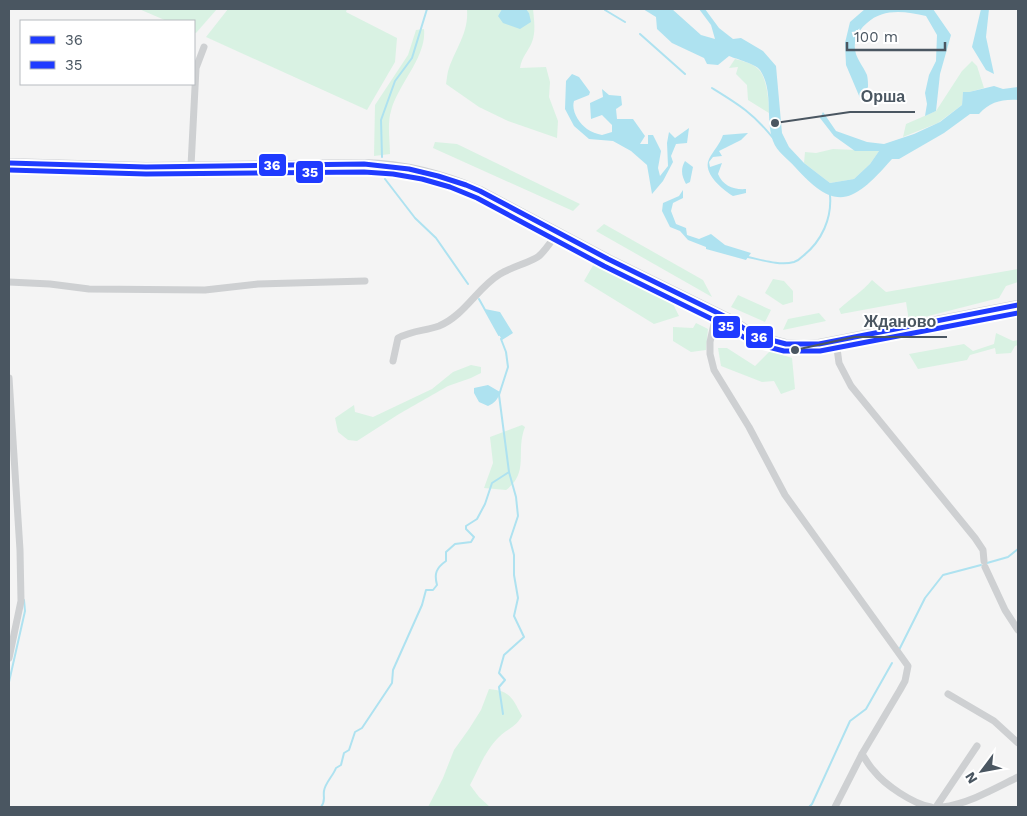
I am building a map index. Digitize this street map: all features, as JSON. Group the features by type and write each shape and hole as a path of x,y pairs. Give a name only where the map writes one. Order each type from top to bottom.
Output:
{"main road":[{"path":"9,163 85,166 356,164 407,168 439,175 475,189 721,315 756,336 777,343 804,345 836,341 1018,305"}],"street":[{"path":"191,166 196,68 204,47"},
{"path":"393,361 398,338 410,332 438,326 460,313 499,274 538,258 558,232"},
{"path":"9,282 50,284 90,289 205,290 258,284 365,281"},
{"path":"721,315 714,324 710,342 710,354 714,370 749,427 785,495 908,666 905,681 862,754 835,807"},
{"path":"836,341 839,363 851,386 983,550 985,564 1005,610 1018,630"},
{"path":"9,378 20,550 21,601 9,658"},
{"path":"948,694 994,721 1018,743"},
{"path":"936,807 977,746"},
{"path":"862,754 874,772 888,785 921,805 931,807"},
{"path":"942,807 952,806 969,800 1018,778"}],"green space":[{"path":"139,9 217,9 196,33 195,20 165,20"},
{"path":"228,9 347,9 346,12 397,38 395,62 367,110 206,37"},
{"path":"467,9 502,9 498,16 529,13 526,9 533,9 534,34 520,68 546,67 550,82 549,97 558,121 557,138 508,121 479,107 446,84 449,68 464,33"},
{"path":"424,29 424,39 417,60 391,111 389,127 390,154 374,156 375,105 408,55 416,30"},
{"path":"735,59 747,62 760,71 767,89 769,113 748,100 747,85 736,74 738,67 729,68"},
{"path":"972,61 977,66 984,88 963,92 962,105 938,123 903,137 906,124 936,111 962,71"},
{"path":"435,142 457,144 580,204 573,211 433,148"},
{"path":"833,149 879,151 870,164 854,179 830,183 804,163 805,152 816,153"},
{"path":"604,224 703,280 712,297 596,231"},
{"path":"595,262 673,304 679,316 654,324 584,281"},
{"path":"1018,269 1018,282 1006,286 999,298 909,321 906,302 841,314 839,309 872,280 886,292"},
{"path":"773,279 784,281 793,291 793,302 783,305 765,293"},
{"path":"738,295 771,310 765,322 731,307"},
{"path":"819,313 826,321 783,330 788,319"},
{"path":"696,323 708,329 706,350 691,352 673,341 673,327 693,328"},
{"path":"996,333 1013,341 1018,340 1018,345 1015,346 1011,353 996,354 995,348 970,355 967,360 918,369 909,354 964,344 973,351 994,344"},
{"path":"718,348 727,348 755,366 770,351 792,358 795,389 781,394 774,381 762,382 721,366"},
{"path":"471,365 481,367 481,373 448,386 357,441 348,440 338,432 335,418 354,405 355,412 373,417 432,389 453,372"},
{"path":"522,425 525,427 522,436 518,476 506,490 484,488 493,463 490,437"},
{"path":"489,689 510,696 522,716 490,748 470,785 490,807 428,807 443,778 454,750 481,710"}],"water":[{"path":"502,9 526,9 531,22 520,29 503,23 498,16"},
{"path":"643,9 672,9 701,35 715,39 711,25 699,9 705,9 719,28 733,39 741,38 763,51 776,66 782,133 789,147 804,163 830,183 854,179 870,164 879,151 855,151 834,136 820,118 823,112 836,131 867,142 884,144 914,134 940,122 962,105 963,92 994,86 1003,89 1018,87 1018,100 997,102 979,114 970,114 944,133 899,159 892,159 879,174 856,193 845,197 834,196 823,192 810,182 775,145 771,132 767,87 758,68 729,56 718,65 707,64 704,58 672,43 657,29 656,17"},
{"path":"865,9 933,9 951,35 940,74 936,111 925,116 927,104 925,93 929,75 936,61 937,35 926,16 910,13 887,13 873,18 856,37 855,52 867,75 868,84 860,98 846,65 845,43 850,22"},
{"path":"981,9 989,9 986,37 994,74 986,70 972,47"},
{"path":"572,74 579,77 590,92 589,95 574,101 576,117 581,124 598,134 602,135 612,132 612,125 602,115 591,119 590,103 603,97 602,89 609,95 621,96 622,105 616,109 617,119 633,119 645,136 640,144 648,144 648,135 653,135 661,151 658,168 660,176 668,166 667,143 669,132 675,138 689,128 687,143 676,144 671,156 673,162 663,181 652,194 647,165 631,151 613,141 589,139 574,126 565,109 566,81"},
{"path":"748,133 741,140 719,151 722,156 713,157 709,162 710,167 722,163 718,174 723,182 733,188 746,189 746,193 733,196 724,190 711,175 708,170 709,159 723,135"},
{"path":"685,161 693,167 690,182 686,184 682,173"},
{"path":"683,190 683,198 673,203 671,211 676,224 686,228 687,235 699,239 711,234 725,245 751,253 746,260 706,249 706,247 688,240 680,231 670,227 662,211 663,203 679,196"},
{"path":"485,309 500,312 513,333 502,340"},
{"path":"488,385 500,392 493,404 488,406 479,402 474,393 474,388"}],"waterway":[{"path":"382,157 381,120 395,81 412,58 427,9"},
{"path":"605,10 625,22"},
{"path":"640,34 685,74"},
{"path":"712,88 745,110 773,138"},
{"path":"385,179 415,218 436,238 468,284"},
{"path":"748,257 783,263 794,262 800,259 816,243 824,228 829,212 830,195"},
{"path":"479,299 499,335"},
{"path":"321,807 324,801 326,785 336,768 341,765 344,753 349,750 355,732 362,728 392,683 393,670 422,605 426,590 433,590 437,585 437,572 446,561 446,552 455,544 471,542 474,537 466,529 466,526 477,519 485,504 492,483 509,472 499,395 508,367 506,352 501,339"},
{"path":"503,714 499,687 505,680 499,673 504,655 524,637 514,616 518,598 514,575 514,555 510,540 518,516 516,497 509,472"},
{"path":"987,563 1008,557 1018,549"},
{"path":"899,650 925,598 943,575 981,565"},
{"path":"9,682 25,611 24,600"},
{"path":"809,807 850,721 866,709 892,663"}],"transit line":[{"name":"36","path":"9,163 146,167 364,164 409,169 438,176 480,191 608,259 728,318 756,336 786,344 819,344 1018,305"},
{"name":"35","path":"9,170 146,174 364,172 422,179 450,187 477,198 604,266 724,325 753,343 784,351 820,351 1018,313"}],"place":[{"name":"Орша","path":"775,123"},
{"name":"Жданово","path":"795,350"}]}
